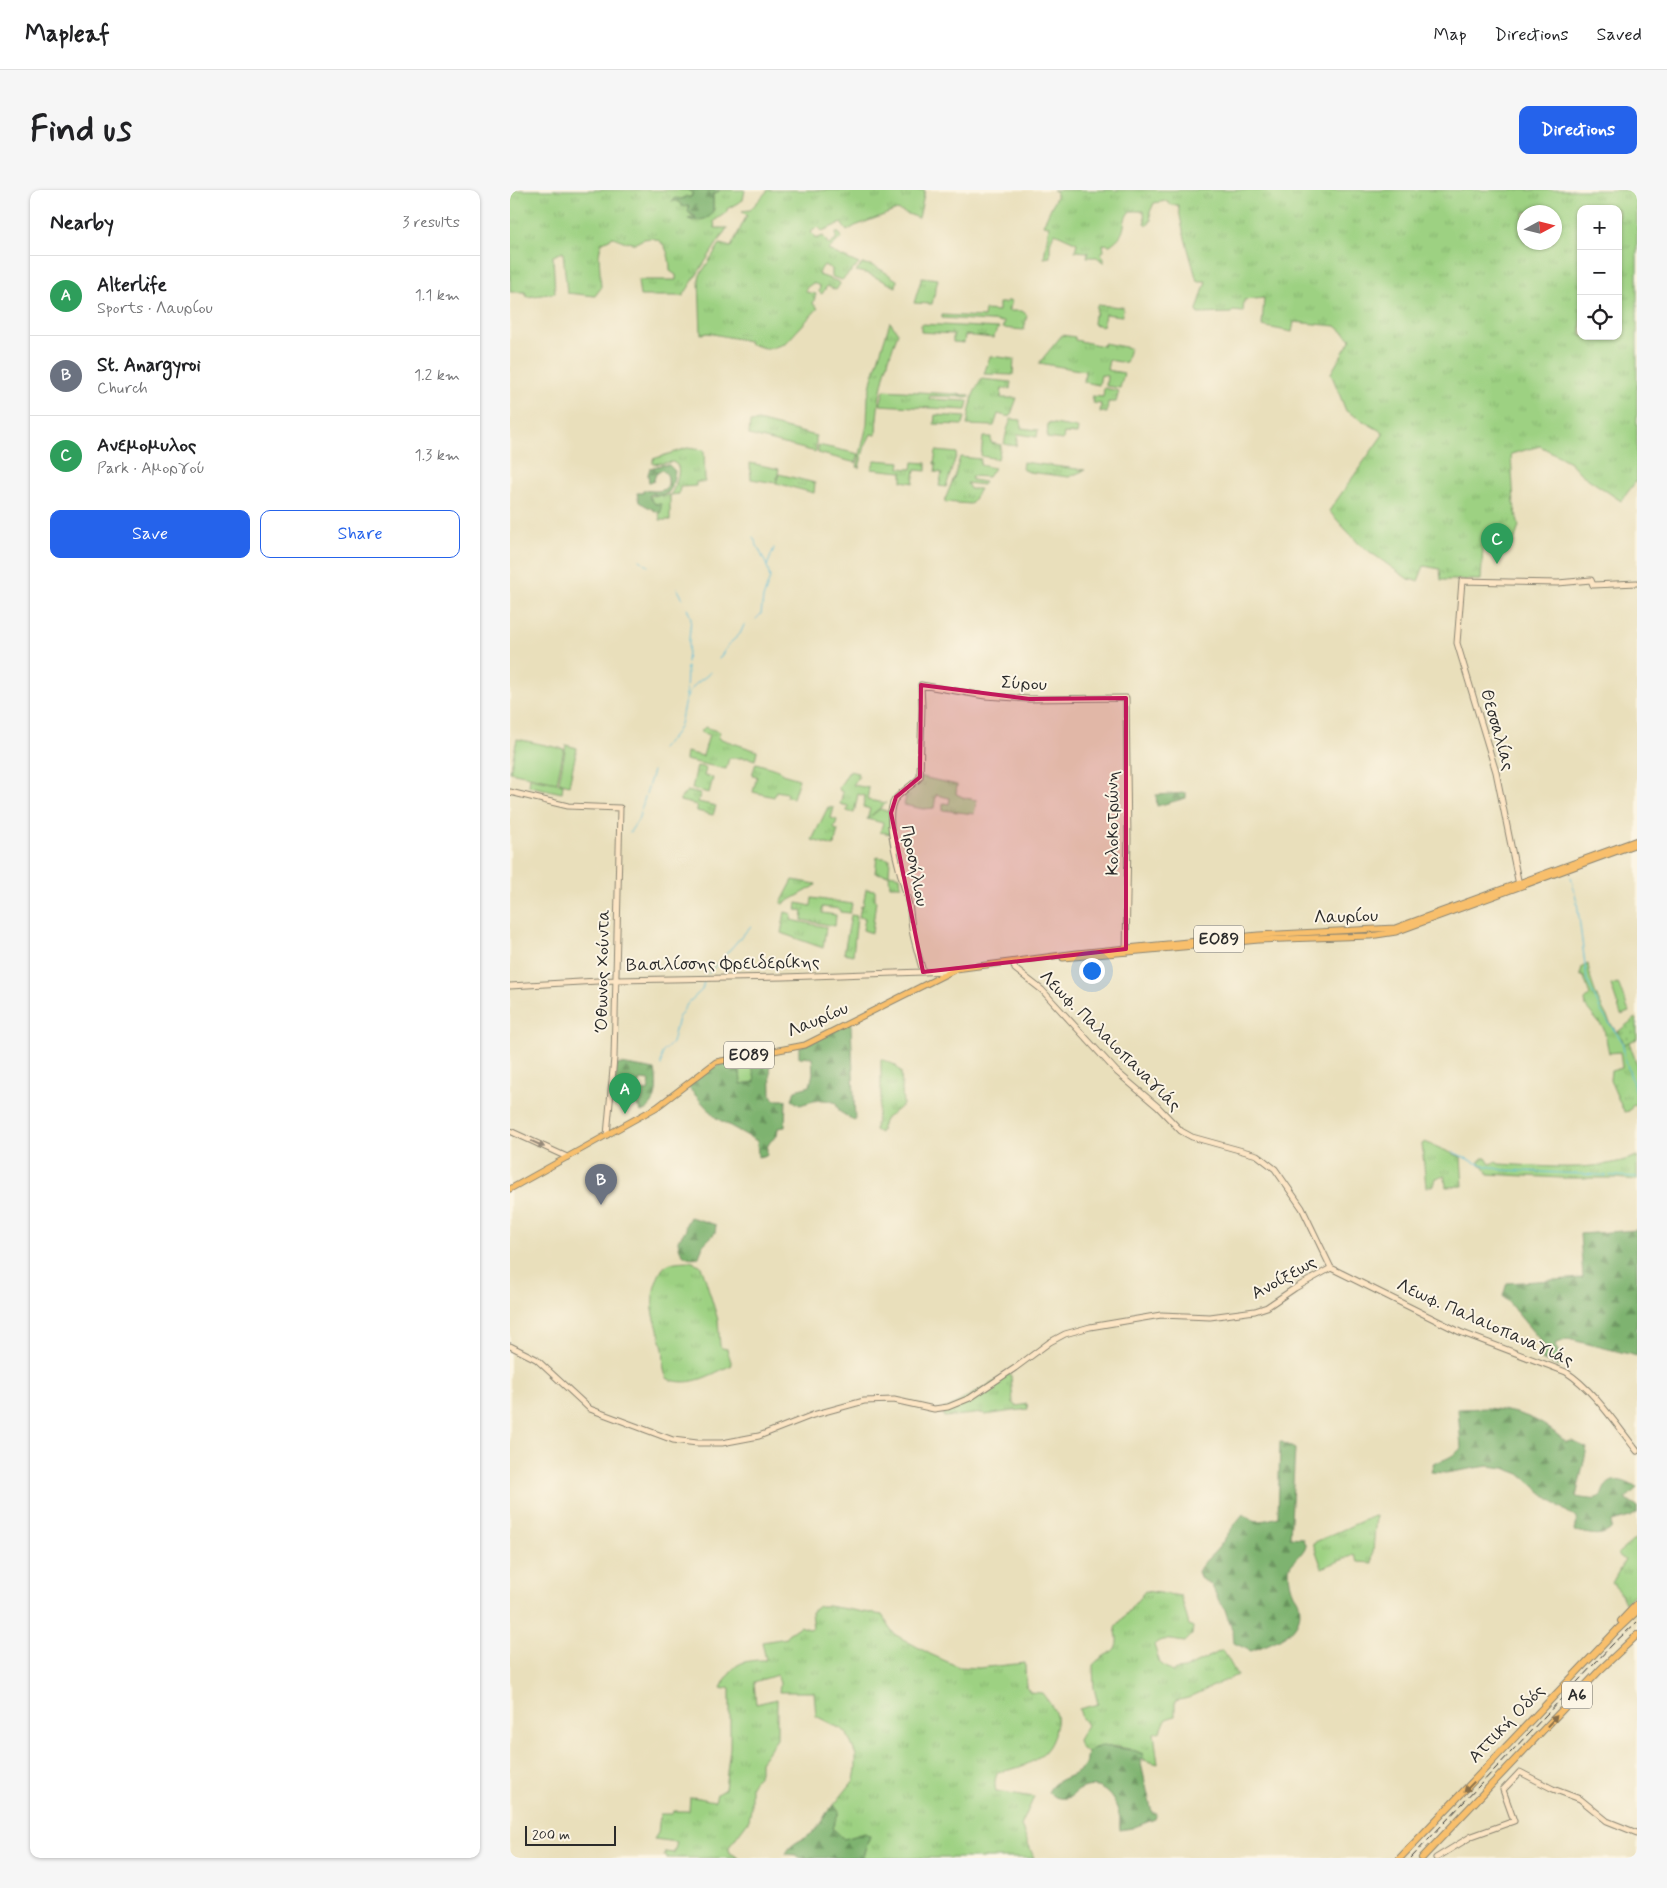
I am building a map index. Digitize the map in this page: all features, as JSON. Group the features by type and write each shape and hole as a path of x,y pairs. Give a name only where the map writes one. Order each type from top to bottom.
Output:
{"highway":[{"path":"1598,1651 1603,1640 1637,1604"},
{"name":"Αττική Οδός","path":"1400,1858 1637,1611"},
{"name":"Αττική Οδός","path":"1423,1858 1594,1676 1637,1635"}],"main road":[{"name":"Λαυρίου","path":"1519,884 1637,840"},
{"name":"Λαυρίου","path":"510,1189 663,1104 716,1062 728,1058 805,1045 950,970 966,966 1126,951 1258,935 1395,928 1637,844"}],"street":[{"name":"Θεσσαλίας","path":"1519,884 1496,772 1457,643 1462,581 1637,583"},
{"name":"Σύρου","path":"921,685 985,696 1024,699 1126,698"},
{"name":"Προσήλιου","path":"921,685 920,776 910,788 896,797 891,813 893,839 909,907 913,937 924,972"},
{"name":"Κολοκοτρώνη","path":"1126,698 1128,848 1126,951"},
{"name":"Όθωνος Χούντα","path":"510,792 568,806 620,808 614,1058 607,1135"},
{"name":"Λεωφ. Παλαιοπαναγιάς","path":"1013,962 1015,969 1042,990 1117,1072 1158,1107 1181,1131 1192,1137 1257,1155 1275,1169 1302,1208 1331,1268 1460,1332 1566,1372 1606,1411 1637,1451"},
{"name":"Βασιλίσσης Φρειδερίκης","path":"510,986 616,980 950,970"},
{"path":"924,972 933,979"},
{"path":"510,1130 567,1157"},
{"name":"Ανοίξεως","path":"510,1346 536,1360 590,1409 644,1428 663,1437 688,1442 722,1443 759,1436 814,1415 864,1401 894,1400 925,1408 942,1408 970,1398 1057,1338 1090,1327 1161,1316 1217,1316 1260,1310 1331,1268"},
{"path":"1436,1858 1472,1836 1514,1821 1503,1790 1520,1772 1553,1789 1580,1799 1607,1821 1637,1834"}],"highlighted area":[{"path":"921,685 1030,699 1126,698 1126,949 923,972 891,813 896,797 920,777"}],"green space":[{"path":"510,190 688,190 692,191 692,196 678,201 689,206 690,214 696,218 691,220 694,220 703,219 713,213 713,194 720,190 745,190 743,200 727,209 727,212 714,221 715,228 727,228 683,296 640,296 638,280 676,280 676,275 670,271 665,247 657,240 651,238 634,243 613,237 601,243 599,256 601,288 595,296 567,293 563,252 553,256 555,293 527,297 525,292 510,292"},
{"path":"688,190 720,190 713,194 713,213 711,215 702,220 688,219 696,217 688,212 689,206 683,207 678,201 671,201 675,198 682,199 686,196 689,198 692,196 692,192"},
{"path":"768,190 925,190 919,218 897,210 855,226 847,231 841,223 822,231 818,227 811,232 816,239 823,236 829,245 836,240 836,233 839,233 842,237 828,250 859,264 842,280 832,277 832,269 824,265 818,273 839,282 840,284 836,290 827,286 822,294 819,292 820,286 813,283 806,288 806,292 816,294 813,304 818,308 785,344 768,349 750,344 749,341 708,333 701,334 699,280 700,275 720,244 731,247 747,215 742,211 750,210"},
{"path":"1053,190 1637,190 1637,480 1621,501 1581,474 1570,462 1540,446 1511,454 1514,504 1519,526 1513,545 1507,545 1507,550 1483,548 1481,580 1441,580 1440,569 1424,566 1418,581 1408,579 1359,544 1329,511 1384,433 1346,411 1331,373 1351,339 1336,326 1294,322 1292,332 1262,326 1264,298 1244,300 1243,312 1198,314 1197,310 1206,281 1197,281 1178,205 1171,205 1166,201 1154,203 1150,212 1151,221 1147,226 1145,224 1144,211 1130,211 1125,219 1123,231 1116,240 1110,245 1103,244 1104,251 1101,253 1104,263 1097,257 1087,257 1088,252 1075,251 1077,243 1055,233 1050,244 1050,257 1044,258 1049,226 1043,225 1056,197 1056,191"},
{"path":"862,264 867,264 884,271 897,280 896,287 869,274 856,271"},
{"path":"922,277 938,279 932,304 914,303"},
{"path":"1006,301 1012,301 1008,311 1022,311 1027,315 1024,330 1002,328 1005,322 942,318 942,315 984,317 985,310 999,311 999,303 1006,303"},
{"path":"1097,305 1123,307 1122,316 1105,314 1103,326 1093,324 1094,315 1097,315"},
{"path":"890,322 898,333 883,383 876,435 871,434 865,446 859,468 857,467 867,425 868,397"},
{"path":"921,324 999,328 993,338 965,335 964,343 953,342 953,334 921,332"},
{"path":"1062,335 1103,346 1104,343 1130,348 1126,363 1109,360 1107,370 1124,373 1120,388 1106,386 1107,376 1101,375 1099,385 1084,382 1085,371 1039,363"},
{"path":"990,356 1014,359 1013,375 984,374"},
{"path":"981,379 1011,382 1010,389 1002,388 1001,398 1017,398 1010,417 998,414 994,426 967,425 973,395"},
{"path":"1104,388 1119,391 1116,402 1108,402 1107,413 1100,412 1101,404 1093,403 1094,400 1091,400 1092,396 1103,397"},
{"path":"884,390 970,395 969,397 930,396 929,399 968,401 966,410 880,405"},
{"path":"935,415 965,417 963,425 934,424"},
{"path":"1011,419 1021,420 1021,428 1038,430 1037,437 1018,434 1016,446 1004,444"},
{"path":"758,421 816,436 816,452 749,435 750,422"},
{"path":"1048,423 1078,428 1077,434 1064,433 1063,440 1047,438"},
{"path":"983,437 991,437 991,443 1001,445 998,459 981,456"},
{"path":"818,445 859,454 856,463 818,453"},
{"path":"687,448 704,450 705,482 696,482 696,486 680,487 679,494 670,495 677,481 678,466 673,462 653,464 653,459"},
{"path":"936,451 957,453 946,487 939,486 942,473 935,472"},
{"path":"960,457 981,459 980,465 994,468 988,477 971,476 972,480 985,482 983,485 967,483 970,489 980,489 971,504 944,502"},
{"path":"875,460 900,462 899,468 912,469 913,462 926,463 926,471 915,470 913,483 902,481 902,472 871,469"},
{"path":"1023,462 1085,470 1069,477 1029,472 1022,469"},
{"path":"750,463 779,469 776,483 751,479"},
{"path":"669,465 675,471 672,487 668,493 661,495 651,494 649,496 655,504 661,504 661,512 659,513 639,502 637,493 643,493 643,490 659,491 666,488 668,477 662,470 656,474 653,482 649,483 648,474 650,468"},
{"path":"779,474 815,483 814,493 776,483"},
{"path":"670,495 670,520 660,520 659,513 661,511 649,496"},
{"path":"705,727 720,732 718,738 757,751 755,760 749,758 729,758 726,769 685,760 686,752 703,756 709,735 700,732"},
{"path":"517,739 564,749 557,782 510,772"},
{"path":"566,745 577,748 569,785 559,782"},
{"path":"756,763 799,779 793,798 786,797 787,793 776,791 774,797 753,792 757,776 752,775"},
{"path":"697,766 706,768 704,776 713,778 709,793 692,789"},
{"path":"849,771 858,773 857,775 859,776 853,785 869,788 867,800 886,803 867,819 870,809 863,807 865,796 858,794 854,813 847,811 848,806 840,804 843,792 839,788"},
{"path":"922,777 957,785 956,794 977,800 974,814 943,810 943,803 949,804 950,798 936,795 934,808 923,809 904,805 906,797 901,796 915,786"},
{"path":"530,778 563,784 562,793 529,786"},
{"path":"687,791 700,794 698,802 716,806 713,815 697,811 697,805 680,801"},
{"path":"1186,793 1186,798 1157,806 1156,795"},
{"path":"828,807 834,808 831,818 837,820 834,829 838,830 834,846 812,840"},
{"path":"880,809 889,812 891,834 880,832 883,823 867,819"},
{"path":"877,857 890,859 889,874 900,876 901,886 890,886 889,875 875,873"},
{"path":"793,880 816,884 783,904 781,903"},
{"path":"866,889 875,890 876,900 872,933 863,930 865,918 859,917"},
{"path":"812,898 852,904 850,913 840,912 840,909 822,907 822,913 836,915 835,926 802,920 803,911 796,910 797,903 811,906"},
{"path":"785,912 792,914 791,920 826,927 823,948 781,933"},
{"path":"851,915 857,916 853,955 844,953"},
{"path":"1588,964 1592,982 1602,1008 1616,1032 1619,1031 1624,1044 1629,1042 1637,1065 1637,1107 1634,1104 1629,1111 1624,1112 1610,1080 1611,1071 1622,1068 1620,1052 1609,1053 1604,1029 1586,1007 1585,1000 1590,995 1584,977 1580,975 1582,967"},
{"path":"1618,983 1629,1012 1621,1015 1611,985"},
{"path":"1635,1018 1637,1023 1637,1039 1624,1044 1619,1031"},
{"path":"850,1023 855,1121 840,1112 836,1103 831,1101 818,1100 800,1105 792,1100 795,1090 810,1086 813,1073 812,1058 799,1057 799,1048"},
{"path":"770,1053 771,1095 774,1100 786,1100 785,1127 778,1128 777,1136 768,1146 767,1155 758,1157 757,1141 716,1118 688,1087 717,1066 739,1059 741,1084 755,1082 754,1073 747,1056"},
{"path":"747,1056 754,1073 755,1082 741,1084 739,1059"},
{"path":"881,1059 895,1065 901,1072 903,1105 885,1119 880,1133 875,1130 881,1098"},
{"path":"621,1064 655,1070 656,1095 651,1105 641,1112 628,1091 613,1088 633,1087 638,1090 648,1091 650,1081 641,1080 638,1084 633,1083 629,1086 615,1084 617,1065"},
{"path":"1425,1142 1461,1157 1463,1186 1446,1187 1445,1176 1436,1178 1434,1186 1426,1187 1422,1144"},
{"path":"1637,1156 1637,1180 1488,1174 1484,1166 1479,1164 1479,1161 1486,1158 1490,1164 1496,1162 1499,1164 1534,1166 1586,1167 1603,1165"},
{"path":"690,1217 716,1225 715,1233 703,1245 699,1257 694,1258 686,1256 681,1252 678,1240 686,1230 685,1226"},
{"path":"1637,1230 1637,1356 1568,1339 1555,1344 1562,1361 1559,1367 1541,1360 1545,1346 1503,1296 1507,1283 1583,1278 1580,1234"},
{"path":"690,1261 700,1265 703,1271 718,1320 720,1346 727,1349 732,1365 701,1379 685,1382 668,1379 666,1376 663,1349 654,1315 653,1300 654,1290 662,1269 673,1262"},
{"path":"1010,1373 1013,1403 1017,1406 1027,1404 1028,1409 985,1415 983,1413 944,1417 943,1409"},
{"path":"1488,1408 1512,1412 1530,1418 1547,1427 1566,1442 1572,1441 1587,1448 1576,1497 1596,1498 1601,1495 1609,1483 1616,1480 1621,1481 1637,1488 1625,1499 1637,1507 1637,1513 1612,1522 1611,1529 1603,1534 1589,1534 1575,1531 1577,1521 1575,1517 1557,1505 1520,1474 1504,1468 1488,1466 1446,1473 1431,1472 1434,1463 1442,1461 1461,1448 1458,1409"},
{"path":"1280,1441 1295,1449 1290,1537 1302,1538 1306,1546 1291,1564 1289,1571 1292,1589 1299,1603 1300,1614 1292,1630 1277,1640 1251,1651 1234,1643 1233,1632 1224,1607 1211,1584 1201,1579 1198,1572 1243,1514 1255,1520 1278,1517"},
{"path":"1376,1516 1372,1563 1358,1562 1354,1555 1322,1568 1313,1543"},
{"path":"1637,1539 1637,1592 1625,1603 1620,1592 1612,1583 1625,1560 1617,1554"},
{"path":"1145,1591 1181,1596 1189,1625 1193,1627 1192,1635 1185,1642 1164,1640 1154,1645 1160,1663 1172,1672 1184,1669 1223,1650 1237,1675 1188,1698 1175,1701 1175,1716 1166,1719 1161,1731 1154,1733 1158,1764 1144,1760 1143,1754 1130,1749 1108,1747 1087,1753 1080,1747 1078,1740 1087,1725 1079,1709 1098,1704 1094,1688 1093,1665 1115,1648 1117,1637 1115,1628"},
{"path":"819,1606 882,1615 894,1634 930,1654 959,1667 979,1668 1025,1663 1026,1686 1030,1692 1042,1693 1055,1713 1056,1720 1053,1738 1049,1747 1036,1759 1018,1768 998,1772 995,1786 996,1791 1034,1797 1021,1826 1034,1858 862,1858 870,1836 844,1839 832,1828 839,1812 834,1805 854,1780 856,1769 856,1755 847,1734 816,1716 814,1692 779,1692 780,1683 777,1675 754,1682 756,1704 777,1699 777,1739 760,1762 760,1772 751,1786 749,1820 729,1847 729,1852 739,1858 667,1858 667,1856 664,1856 665,1852 674,1853 677,1842 654,1839 658,1833 660,1814 672,1814 674,1811 689,1811 690,1797 715,1801 717,1794 725,1789 730,1747 730,1688 721,1688 725,1680 738,1665 749,1661 766,1660 762,1642 787,1638 788,1634 800,1626 809,1629 813,1628 811,1612"},
{"path":"1102,1746 1133,1750 1143,1754 1144,1760 1140,1759 1152,1813 1157,1813 1155,1819 1132,1828 1120,1830 1120,1818 1117,1807 1105,1791 1093,1786 1086,1787 1069,1797 1063,1798 1058,1798 1048,1792 1056,1783 1082,1769 1085,1765 1087,1753 1094,1748"},
{"path":"834,1805 839,1812 832,1828 844,1839 865,1833 870,1836 862,1858 801,1858 796,1855 786,1854 794,1844 815,1831"}],"waterway":[{"path":"753,537 767,566 770,578 763,598 761,614 756,619"},
{"path":"767,566 774,548"},
{"path":"640,560 648,566"},
{"path":"677,588 683,599"},
{"path":"687,608 691,618 687,662"},
{"path":"719,659 729,644 740,634 744,625"},
{"path":"686,696 687,667"},
{"path":"661,749 679,727 685,701 691,689 711,671"},
{"path":"630,832 638,820 653,771"},
{"path":"1571,877 1577,902 1587,980 1602,1013 1622,1041 1625,1058 1637,1096"},
{"path":"708,974 751,926"},
{"path":"661,1065 662,1053 672,1043 678,1018 688,1003 702,990 704,981"},
{"path":"1453,1152 1476,1163 1503,1170 1637,1177"}],"railway":[{"path":"1411,1858 1612,1645 1637,1622"}],"place":[{"name":"Ανεμομυλος","path":"1497,564"},
{"name":"Alterlife","path":"625,1114"},
{"name":"St. Anargyroi","path":"601,1205"}]}
